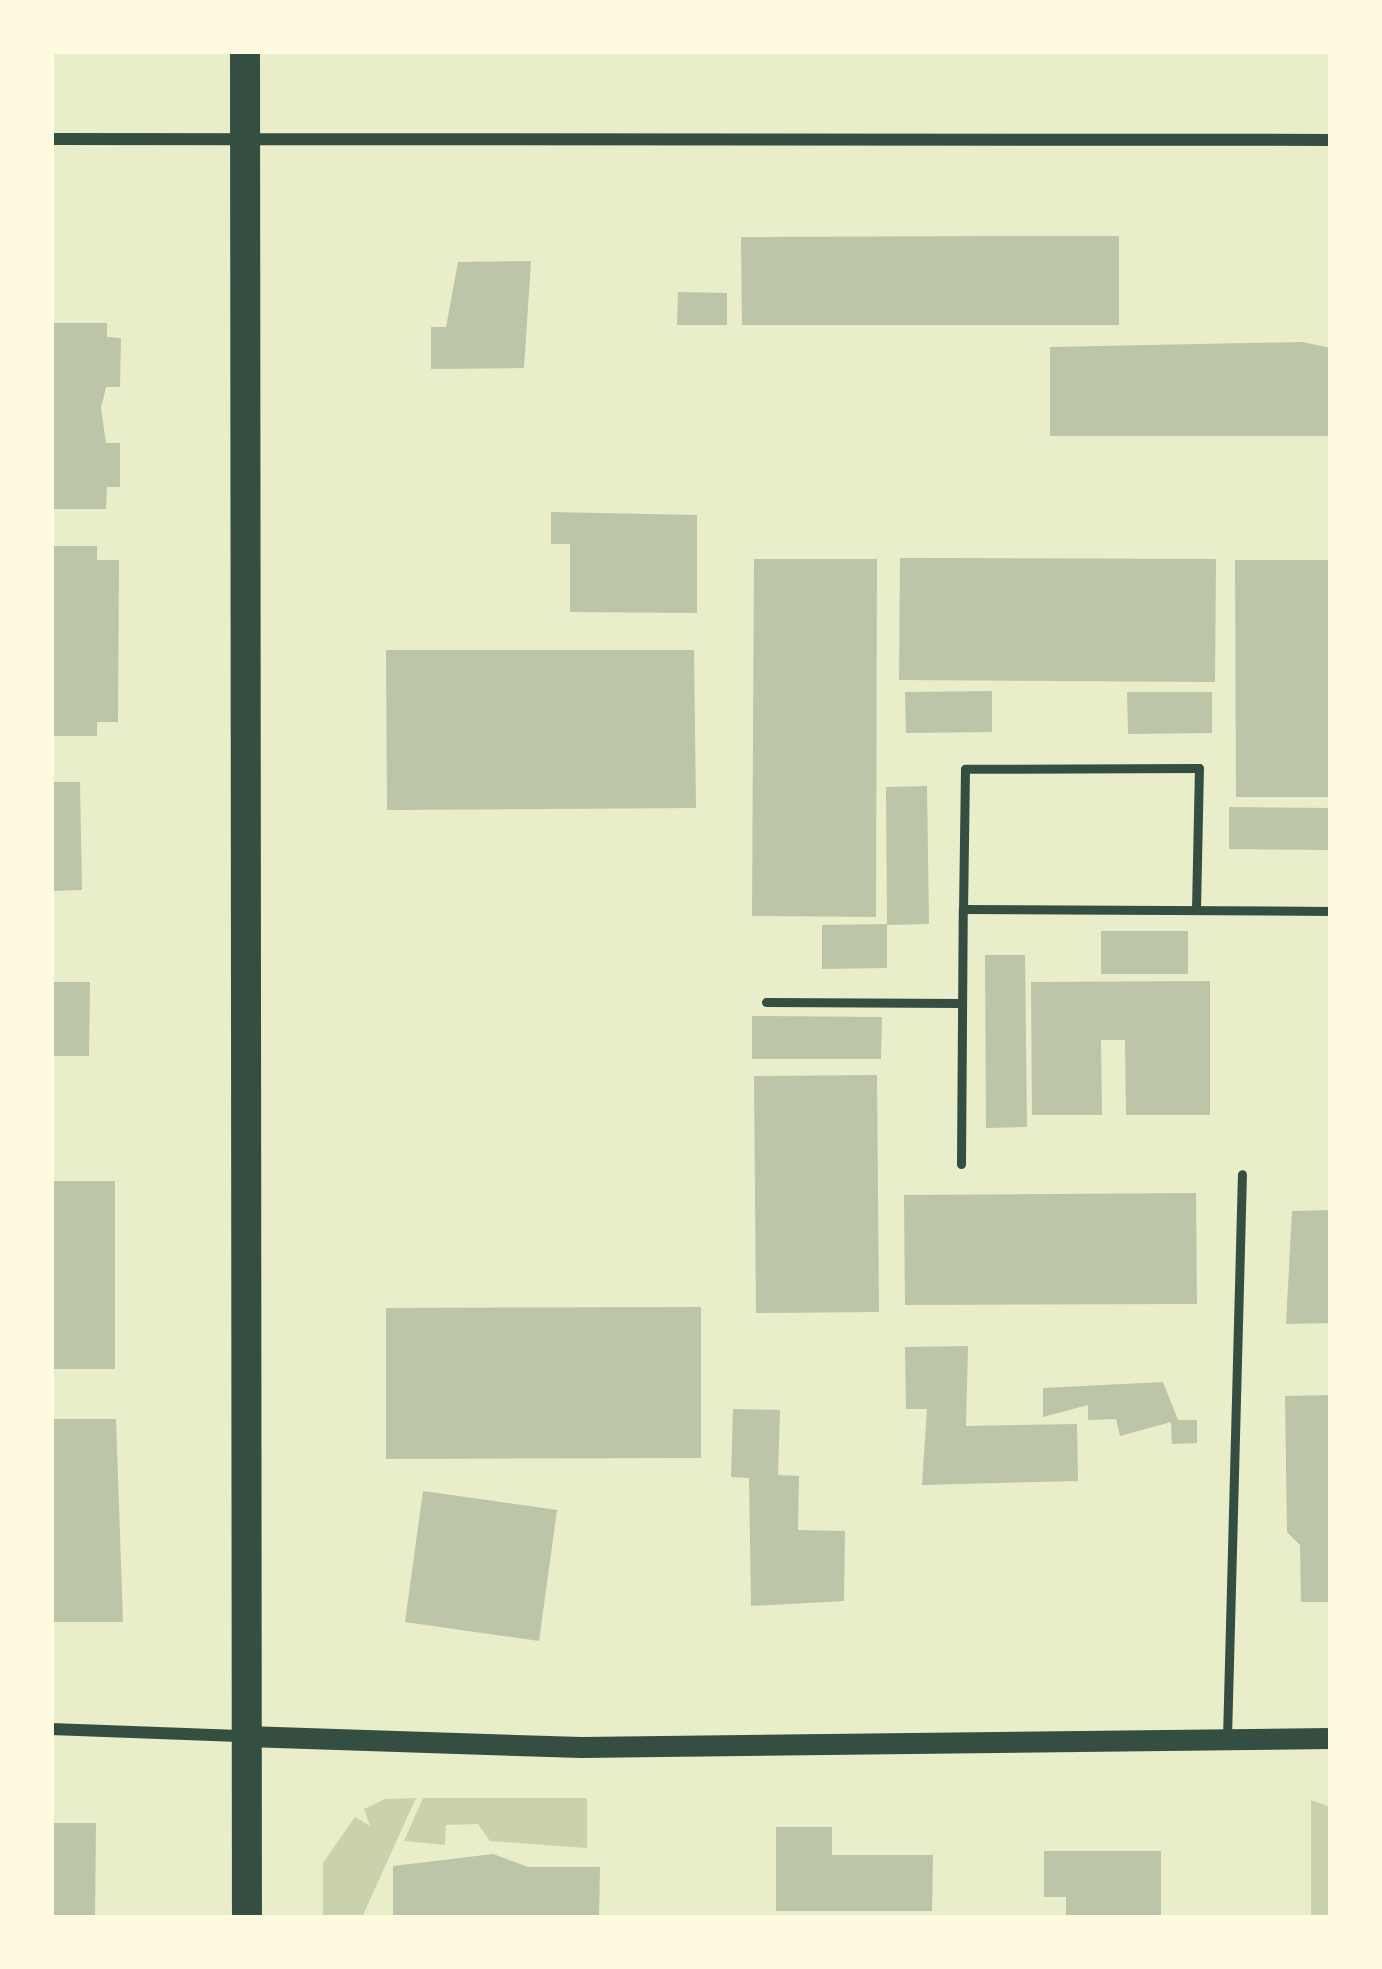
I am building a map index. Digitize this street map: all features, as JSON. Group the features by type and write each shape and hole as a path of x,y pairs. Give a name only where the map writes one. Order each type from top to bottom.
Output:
{"main road":[{"path":"245,51 247,1918"}],"street":[{"path":"51,139 1331,140"},
{"path":"51,1729 581,1747 1331,1738"}],"lane":[{"path":"961,1164 965,769 1199,768 1196,909"},
{"path":"963,909 1331,911"},
{"path":"766,1002 962,1003"},
{"path":"1227,1738 1243,1174"}],"green space":[{"path":"416,1798 363,1915 323,1918 323,1863 355,1817 370,1826 364,1809 385,1799"},
{"path":"423,1798 587,1798 587,1848 490,1841 478,1824 446,1825 445,1845 404,1841"},
{"path":"1311,1800 1331,1807 1331,1918 1311,1918"}],"building":[{"path":"1119,236 1119,325 742,325 741,237"},
{"path":"531,261 524,368 431,369 431,327 446,327 458,262"},
{"path":"678,292 727,293 727,325 677,325"},
{"path":"51,323 107,323 107,337 121,338 120,387 106,387 101,408 106,443 120,443 120,487 107,487 106,509 51,509"},
{"path":"1302,342 1331,348 1331,436 1050,436 1050,347"},
{"path":"551,512 697,515 697,613 570,612 570,544 551,544"},
{"path":"53,546 97,546 97,560 119,560 118,722 97,722 97,736 53,736"},
{"path":"900,558 1216,559 1215,682 899,680"},
{"path":"754,559 877,559 876,917 752,916"},
{"path":"1235,560 1331,560 1331,797 1236,797"},
{"path":"386,650 694,650 696,808 387,810"},
{"path":"992,691 992,732 906,733 905,692"},
{"path":"1127,692 1212,692 1212,733 1128,734"},
{"path":"51,782 80,782 82,890 51,891"},
{"path":"927,786 929,924 887,925 887,968 822,969 822,925 887,924 886,787"},
{"path":"1229,807 1331,808 1331,850 1229,849"},
{"path":"1101,931 1188,931 1188,974 1101,974"},
{"path":"985,955 1025,955 1027,1127 986,1128"},
{"path":"1210,981 1210,1115 1126,1115 1125,1040 1101,1040 1102,1115 1032,1115 1031,982"},
{"path":"51,982 90,982 89,1056 51,1056"},
{"path":"752,1016 882,1017 881,1059 752,1059"},
{"path":"877,1075 879,1312 756,1313 754,1076"},
{"path":"51,1181 115,1181 115,1369 51,1369"},
{"path":"1196,1193 1197,1304 905,1305 904,1195"},
{"path":"1331,1210 1331,1323 1286,1324 1292,1211"},
{"path":"701,1307 701,1458 386,1459 386,1308"},
{"path":"968,1346 966,1426 1077,1424 1078,1481 922,1485 927,1409 906,1409 905,1347"},
{"path":"1163,1382 1178,1420 1197,1420 1197,1443 1172,1444 1171,1422 1120,1436 1116,1419 1088,1420 1088,1405 1043,1417 1043,1388"},
{"path":"1331,1395 1331,1602 1301,1602 1300,1545 1287,1532 1285,1396"},
{"path":"733,1409 780,1410 778,1475 799,1476 798,1530 845,1531 844,1601 751,1606 749,1478 731,1477"},
{"path":"51,1419 116,1419 123,1622 51,1622"},
{"path":"423,1491 557,1510 539,1641 405,1622"},
{"path":"51,1823 96,1823 95,1918 51,1918"},
{"path":"776,1827 832,1827 832,1855 933,1855 932,1911 776,1911"},
{"path":"1044,1851 1161,1851 1161,1918 1066,1918 1066,1897 1044,1897"},
{"path":"493,1854 528,1867 600,1867 599,1918 393,1918 393,1866"}]}
